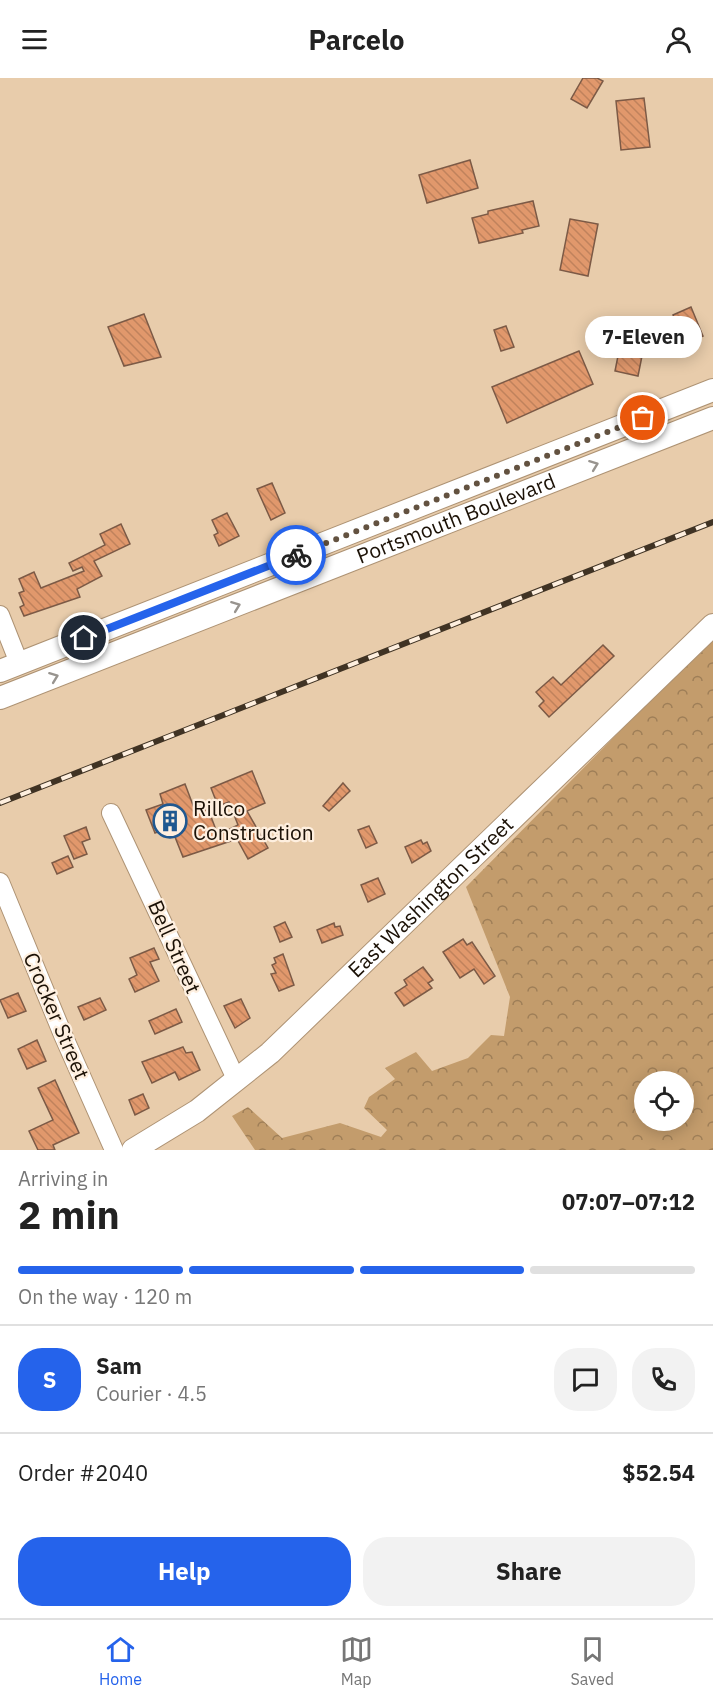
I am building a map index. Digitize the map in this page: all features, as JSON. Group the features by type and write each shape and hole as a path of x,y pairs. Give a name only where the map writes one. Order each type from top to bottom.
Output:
{"main road":[{"name":"Portsmouth Boulevard","path":"10,667 713,390"},
{"name":"Portsmouth Boulevard","path":"0,698 713,418"},
{"name":"East Washington Street","path":"133,1150 197,1112 237,1081 302,1023 713,625"}],"street":[{"path":"304,552 314,575"},
{"path":"0,615 10,667 21,690"},
{"name":"Bell Street","path":"111,813 237,1081"},
{"name":"Crocker Street","path":"0,882 63,1035 114,1150"}],"green space":[{"path":"713,637 713,1150 255,1150 232,1116 248,1107 282,1138 340,1123 381,1137 387,1130 364,1108 369,1097 395,1079 385,1068 416,1052 432,1071 468,1058 491,1035 504,1036 510,997 466,887"}],"building":[{"path":"583,78 597,78 603,81 587,108 571,99"},
{"path":"644,98 650,147 621,150 616,101"},
{"path":"470,160 478,188 427,203 419,175"},
{"path":"533,201 539,226 522,230 523,233 479,243 472,218 488,214 488,211"},
{"path":"570,219 598,224 588,276 560,270"},
{"path":"691,307 703,336 684,344 673,315"},
{"path":"144,314 161,357 124,366 108,327"},
{"path":"506,326 514,347 501,351 494,330"},
{"path":"622,336 645,341 638,376 615,371"},
{"path":"579,351 593,384 507,423 492,387"},
{"path":"272,483 285,513 271,520 257,489"},
{"path":"227,513 239,536 219,546 214,535 218,533 212,520"},
{"path":"121,524 130,544 94,561 102,576 77,589 80,597 24,616 20,607 24,605 19,593 24,591 19,579 34,572 41,588 84,571 82,567 73,571 69,563 105,545 100,534"},
{"path":"603,645 614,656 549,717 539,706 544,701 536,692 553,677 561,685"},
{"path":"252,771 265,803 247,811 268,848 248,859 237,839 183,857 171,827 155,833 146,810 163,804 160,794 185,784 196,813 208,809 218,835 238,825 229,802 218,806 211,788"},
{"path":"343,783 350,791 329,811 323,806"},
{"path":"369,826 377,843 366,848 358,830"},
{"path":"86,827 90,839 82,842 87,854 74,859 64,836"},
{"path":"421,840 423,844 427,842 431,851 412,863 405,847"},
{"path":"68,856 73,867 57,874 52,863"},
{"path":"378,878 385,894 368,902 361,885"},
{"path":"285,922 292,937 280,942 274,927"},
{"path":"334,923 335,927 340,926 343,935 322,943 317,930"},
{"path":"463,939 467,945 472,942 495,976 484,984 474,969 460,978 443,952"},
{"path":"154,948 159,959 150,962 159,981 135,992 129,979 137,975 130,958"},
{"path":"283,954 294,985 279,991 271,974 276,973 272,965 276,963 274,958"},
{"path":"423,967 433,980 428,983 432,988 404,1006 395,993 407,985 404,980"},
{"path":"18,993 26,1011 8,1018 0,1000"},
{"path":"100,998 106,1010 84,1020 78,1007"},
{"path":"241,999 250,1018 235,1028 224,1006"},
{"path":"176,1009 182,1022 155,1034 149,1021"},
{"path":"37,1040 46,1061 27,1069 18,1049"},
{"path":"183,1047 186,1053 192,1052 200,1070 179,1080 175,1072 152,1083 142,1062"},
{"path":"55,1080 79,1133 53,1145 55,1150 38,1150 29,1131 53,1120 38,1088"},
{"path":"143,1094 149,1108 135,1115 129,1100"}],"railway":[{"path":"0,803 713,522"}],"way so far":[{"path":"296,555 643,418"}],"place":[{"name":"7-Eleven","path":"643,418"},
{"name":"Rillco Construction","path":"170,821"}],"route":[{"path":"84,638 296,555"}]}
